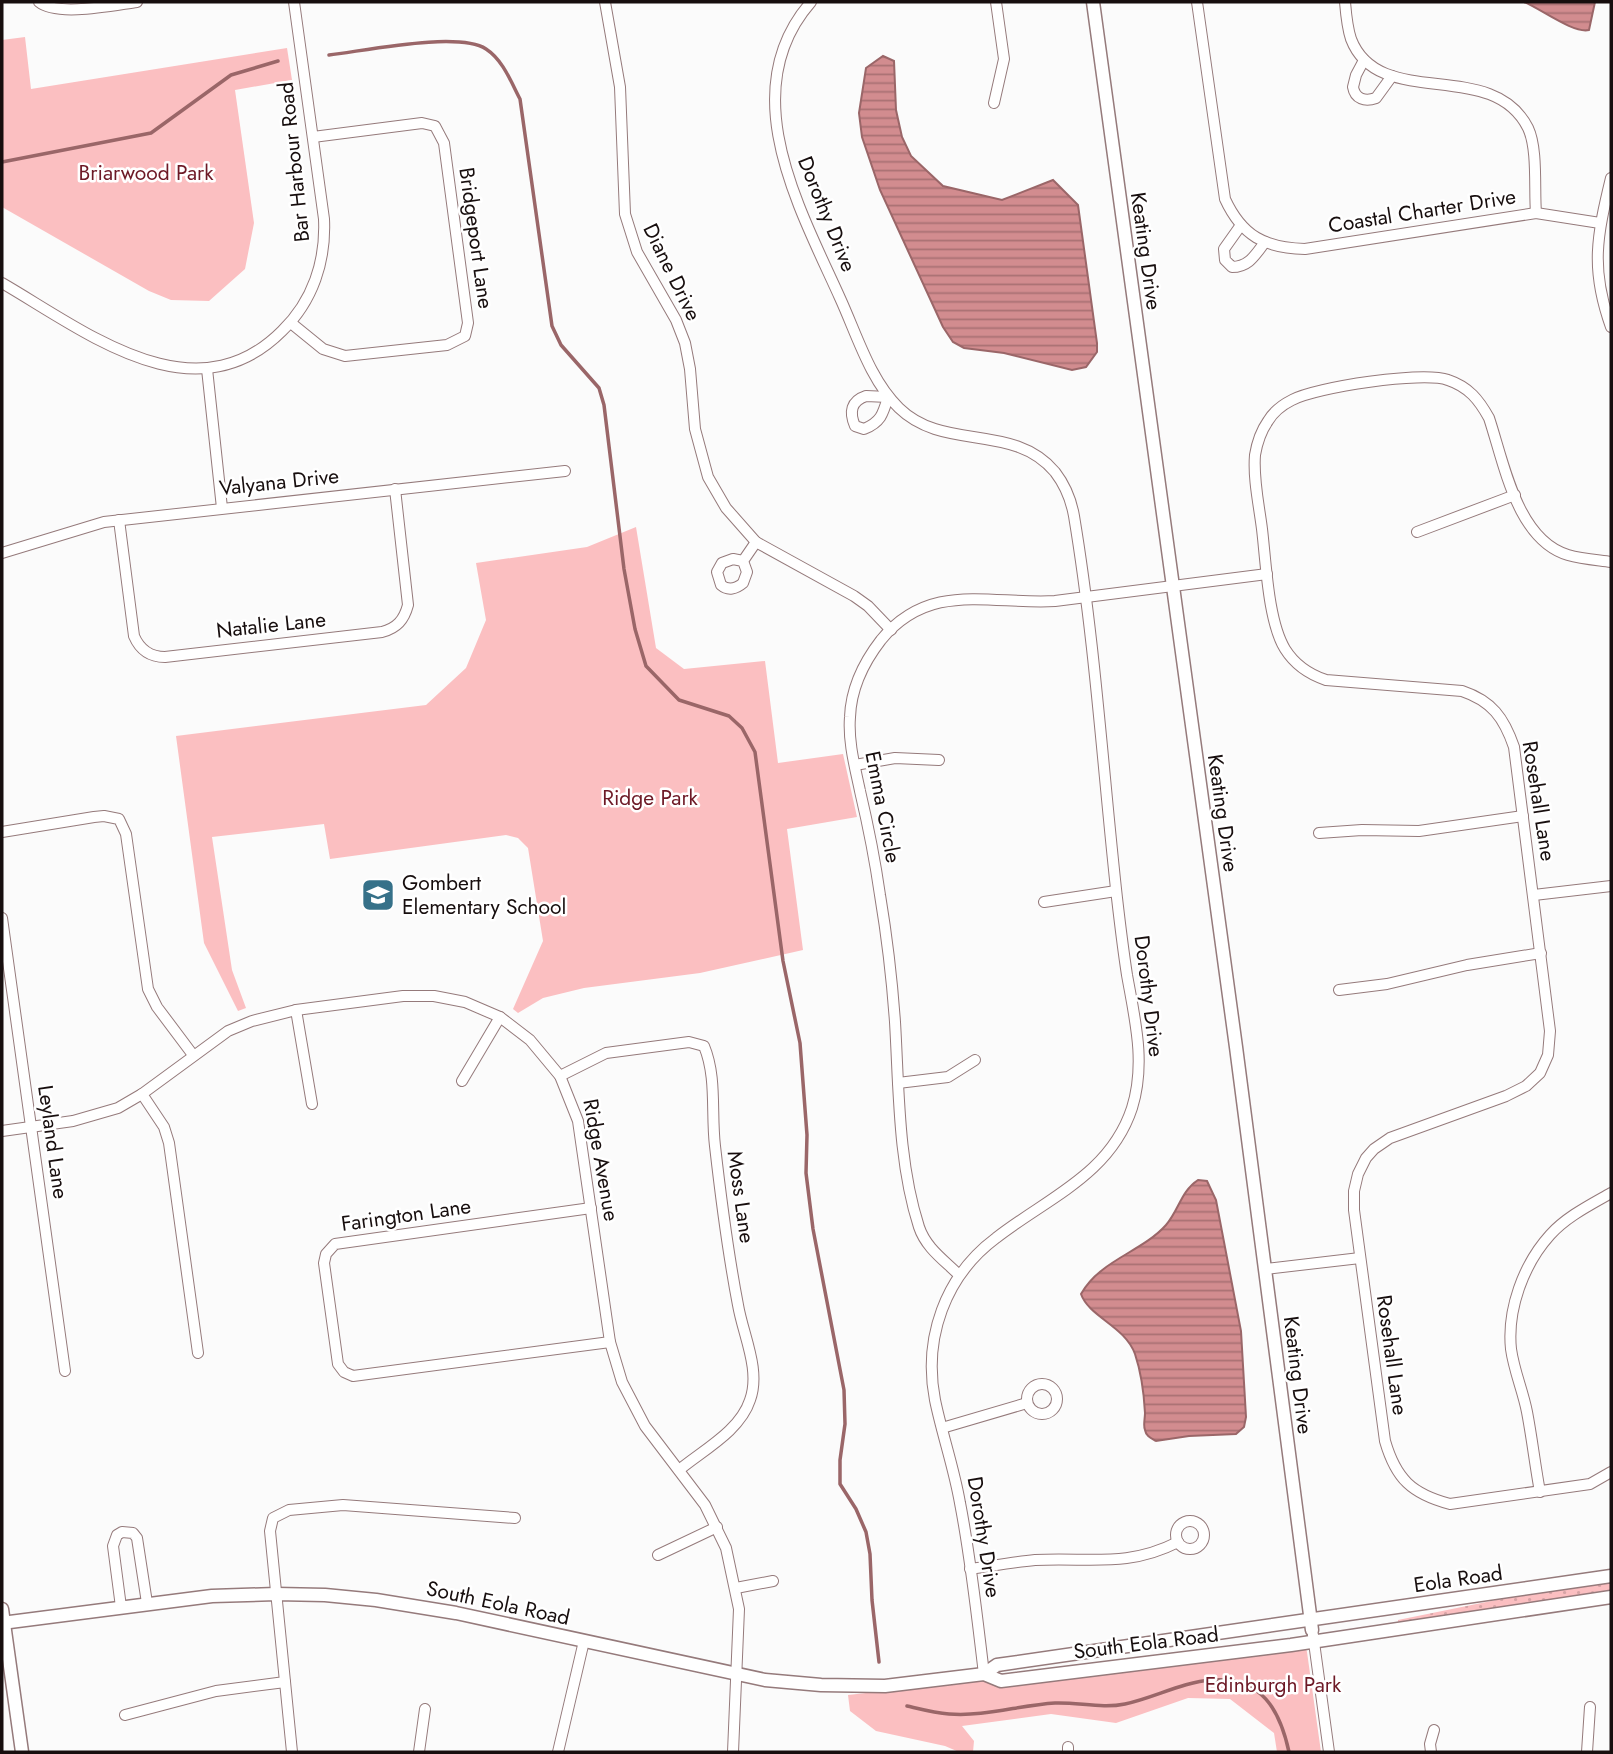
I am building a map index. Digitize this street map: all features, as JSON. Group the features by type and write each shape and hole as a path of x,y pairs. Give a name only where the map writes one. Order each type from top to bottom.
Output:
{"street":[{"path":"39,2 45,7 81,9 137,2"},
{"name":"Bar Harbour Road","path":"2,283 112,347 135,358 172,368 206,369 248,355 264,346 291,323 311,292 324,247 324,219 294,2"},
{"name":"Diane Drive","path":"605,2 620,87 623,198 628,227 637,251 676,320 685,344 695,429 708,477 726,508 756,542 854,596 868,606 891,630"},
{"name":"Dorothy Drive","path":"811,2 789,34 779,61 774,100 780,145 798,204 879,384 903,412 932,428 1004,441 1042,458 1063,484 1072,504 1085,597 1116,891 1139,1056 1139,1074 1127,1120 1108,1153 1082,1180 976,1254 960,1275 942,1308 933,1341 933,1389 959,1495 984,1674"},
{"path":"994,103 1004,59 996,2"},
{"name":"Keating Drive","path":"1093,2 1312,1631"},
{"path":"1197,2 1221,183 1232,214 1241,225 1224,249 1225,260 1232,267 1241,267 1251,261 1265,242"},
{"path":"1345,2 1352,40 1364,60 1377,71 1392,76 1483,90 1509,105 1525,123 1532,142 1536,214"},
{"path":"1364,60 1353,87 1360,98 1376,98 1392,76"},
{"name":"Bridgeport Lane","path":"291,323 323,349 345,356 447,345 465,336 468,323 444,143 435,126 422,123 313,137"},
{"path":"1611,178 1597,247 1601,296 1611,327"},
{"name":"Coastal Charter Drive","path":"1241,225 1274,246 1305,249 1536,214 1600,223"},
{"path":"206,369 222,508"},
{"name":"Rosehall Lane","path":"1611,562 1567,555 1549,547 1535,534 1515,495 1489,418 1474,394 1446,379 1429,376 1310,393 1276,410 1260,435 1255,469 1275,623 1280,639 1299,667 1326,680 1462,691 1478,696 1493,708 1506,727 1514,747 1534,895 1550,1031 1548,1055 1540,1073 1525,1086 1506,1096 1390,1138 1366,1158 1358,1174 1353,1210 1385,1441 1391,1461 1413,1490 1430,1499 1450,1504 1590,1484 1611,1472"},
{"name":"Valyana Drive","path":"2,553 93,524 119,520 565,471"},
{"name":"Natalie Lane","path":"119,520 133,631 139,645 147,653 159,657 219,651 382,632 396,627 408,605 395,489"},
{"path":"1417,532 1515,495"},
{"path":"743,561 756,542"},
{"name":"Emma Circle","path":"960,1275 929,1246 919,1225 905,1157 888,950 849,726 855,688 864,666 891,630 914,614 950,600 981,598 1045,602 1268,574"},
{"path":"855,765 895,758 939,760"},
{"path":"2,832 94,817 104,816 119,820 126,834 148,989 157,1007 193,1055"},
{"path":"1319,833 1362,830 1419,831 1523,816"},
{"path":"1534,895 1611,886"},
{"path":"1044,902 1116,891"},
{"name":"Leyland Lane","path":"2,918 65,1371"},
{"path":"1339,990 1387,984 1457,967 1541,953"},
{"name":"Ridge Avenue","path":"2,1131 97,1116 118,1108 142,1094 218,1037 238,1026 296,1010 403,996 426,996 465,1002 500,1017 530,1040 560,1076 578,1121 610,1342 622,1382 645,1426 717,1527 726,1548 736,1588 740,1639 733,1752"},
{"path":"296,1010 312,1104"},
{"path":"462,1081 500,1017"},
{"name":"Moss Lane","path":"560,1076 606,1054 689,1042 704,1046 710,1062 715,1148 735,1291 752,1366 753,1385 750,1400 740,1420 678,1469"},
{"path":"898,1083 948,1077 975,1060"},
{"path":"142,1094 164,1127 169,1143 198,1353"},
{"path":"1539,1492 1527,1410 1511,1350 1511,1325 1519,1287 1530,1263 1550,1235 1577,1213 1611,1192"},
{"name":"Farington Lane","path":"591,1209 335,1244 326,1254 324,1271 338,1364 344,1372 353,1376 610,1342"},
{"path":"1265,1269 1360,1258"},
{"path":"942,1428 1027,1403"},
{"path":"292,1752 270,1531 273,1518 289,1510 343,1505 515,1518"},
{"path":"658,1555 717,1527"},
{"path":"121,1607 113,1546 117,1535 122,1532 133,1533 137,1538 147,1604"},
{"path":"970,1569 1035,1560 1129,1560 1160,1552 1178,1542"},
{"name":"Eola Road","path":"1312,1631 1611,1576"},
{"path":"736,1588 773,1581"},
{"name":"South Eola Road","path":"3,1623 212,1596 325,1595 408,1604 737,1674 793,1683 885,1686 984,1674 997,1665 1312,1631"},
{"name":"Eola Road","path":"1312,1631 1611,1597"},
{"path":"2,1609 22,1752"},
{"path":"1312,1631 1329,1752"},
{"name":"South Eola Road","path":"984,1674 1001,1681 1312,1631"},
{"path":"558,1752 584,1641"},
{"path":"125,1715 216,1691 285,1682"},
{"path":"1587,1752 1590,1707"},
{"path":"419,1752 425,1709"},
{"path":"1431,1752 1434,1730"}],"green space":[{"name":"Briarwood Park","path":"25,37 31,89 287,48 292,80 235,90 254,223 245,269 209,301 171,300 149,291 2,207 2,40"},
{"name":"Ridge Park","path":"636,527 656,648 684,669 765,661 778,763 843,754 857,817 787,829 803,950 700,973 584,988 543,998 518,1013 513,1009 543,941 528,848 518,838 506,835 330,859 324,824 212,837 232,970 246,1008 238,1011 204,943 176,736 426,705 466,668 486,620 476,563 587,547"},
{"path":"1611,1583 1611,1591 1398,1622 1496,1600"},
{"name":"Edinburgh Park","path":"1305,1645 1307,1652 1321,1752 1277,1752 1274,1733 1230,1699 1188,1698 1116,1723 1051,1714 962,1726 974,1741 973,1752 959,1752 945,1746 876,1731 850,1711 848,1695"}],"shaded area":[{"path":"1524,2 1595,2 1589,30 1583,30 1566,25"},
{"path":"883,56 894,61 896,110 902,137 911,156 943,186 1002,200 1053,180 1078,205 1097,343 1097,352 1086,367 1072,370 1004,353 964,348 953,342 943,327 880,190 862,137 859,113 866,68"},
{"path":"1198,1180 1207,1181 1216,1200 1241,1331 1246,1417 1244,1427 1236,1434 1189,1436 1156,1441 1144,1428 1142,1383 1130,1344 1091,1309 1081,1294 1089,1282 1110,1264 1166,1225 1184,1195"}],"waterway":[{"path":"329,55 410,44 455,42 486,49 506,72 520,99 552,326 561,345 599,388 604,405 624,569 635,629 646,666 679,700 729,716 742,728 755,752 783,961 800,1043 807,1135 806,1173 813,1229 844,1390 845,1424 840,1484 856,1509 866,1532 879,1662"},
{"path":"2,162 151,133 231,75 278,61"},
{"path":"907,1706 938,1713 962,1714 1055,1703 1116,1705 1190,1684 1229,1680 1256,1690 1266,1699 1280,1723 1289,1752"}],"place":[{"name":"Gombert Elementary School","path":"378,895"}]}
